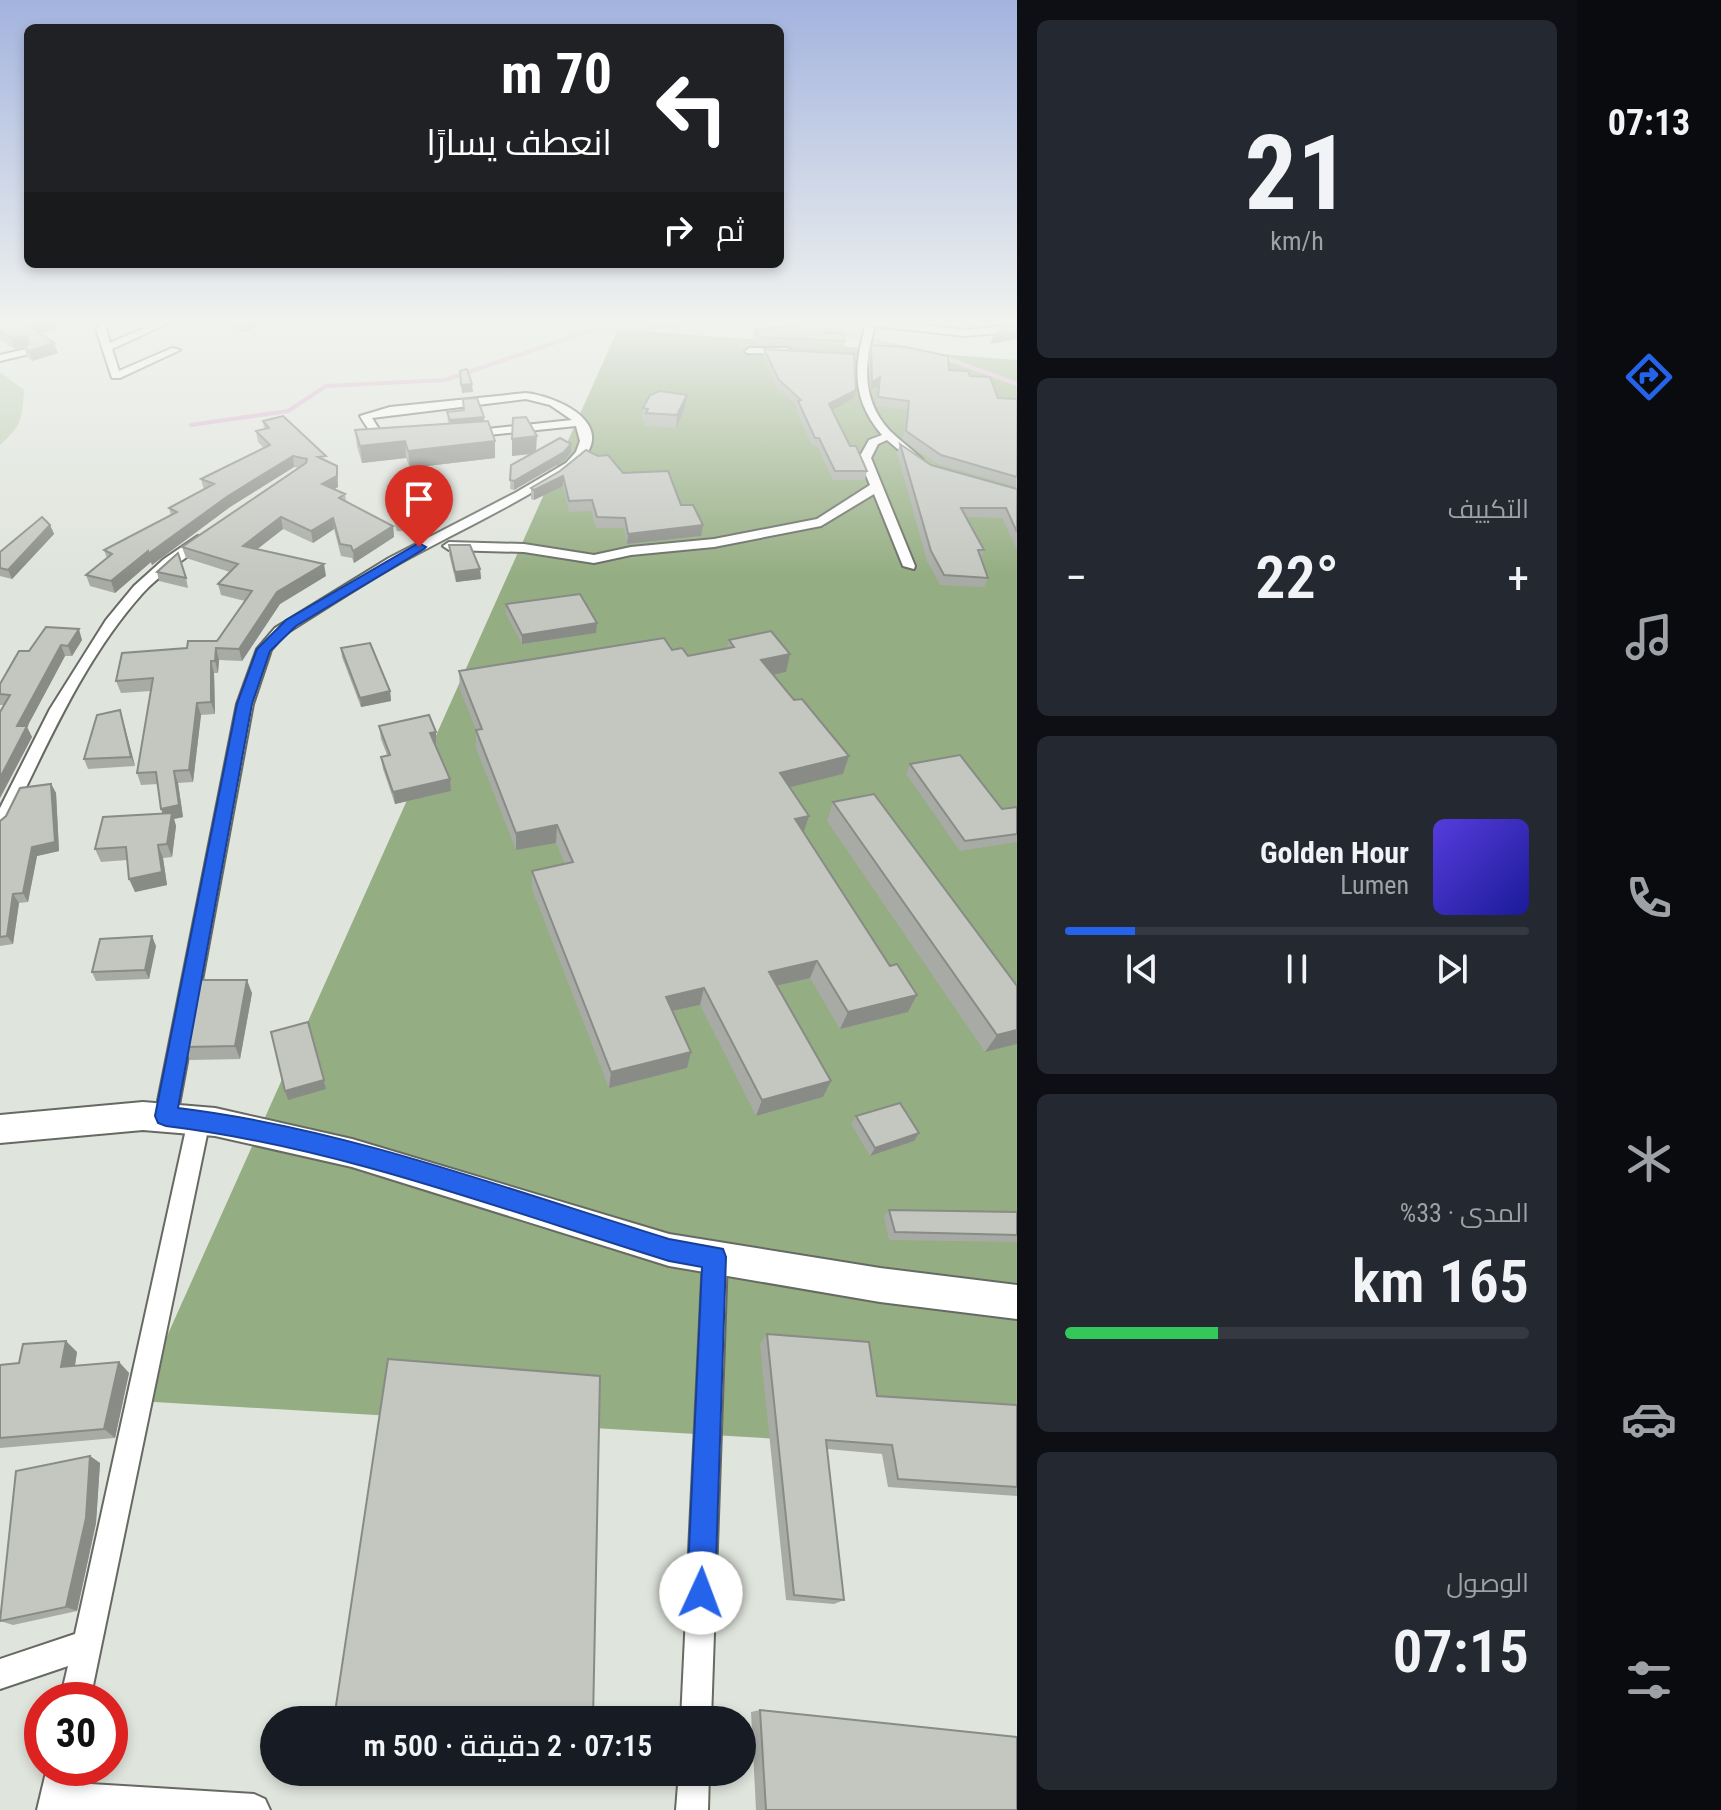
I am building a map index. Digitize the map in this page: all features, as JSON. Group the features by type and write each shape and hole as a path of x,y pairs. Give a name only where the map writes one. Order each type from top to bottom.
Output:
{"main road":[{"path":"0,1129 166,1116 199,1120 352,1153 669,1250 880,1285 1017,1302"}],"street":[{"path":"402,440 377,434 365,416 426,406"},
{"path":"166,1116 245,704 264,649 291,623 419,547 519,496 578,459 585,443 580,422 564,406"},
{"path":"868,406 886,437 933,469"},
{"path":"457,435 580,422"},
{"path":"886,437 873,442 865,458 909,566"},
{"path":"419,547 504,547 594,559 631,551 714,543 821,522 876,487"},
{"path":"0,824 58,709 113,620 139,589 217,526"},
{"path":"79,1682 199,1120"},
{"path":"697,1706 715,1257"},
{"path":"0,1674 86,1645"},
{"path":"692,1810 693,1786"},
{"path":"57,1792 254,1810"}],"green space":[{"path":"0,406 22,406 20,421 0,445"},
{"path":"583,406 1017,406 1017,1453 138,1401"}],"building":[{"path":"464,406 480,406 484,417 450,420 447,412 464,410"},
{"path":"681,406 677,415 646,413 648,409 643,408"},
{"path":"801,406 830,406 850,446 856,446 867,471 835,471 819,438 815,438"},
{"path":"908,406 1017,406 1017,477 941,455 906,431"},
{"path":"283,416 326,456 318,457 337,466 337,476 322,484 345,494 339,498 393,526 353,551 351,546 340,544 333,518 311,531 281,517 243,546 324,564 277,592 239,649 216,648 215,661 211,661 211,702 197,703 189,770 174,771 179,805 161,809 156,772 137,773 153,678 116,681 122,653 187,648 188,641 217,641 252,591 218,584 238,564 182,547 306,463 307,459 293,456 228,496 148,554 148,551 111,581 86,575 112,554 104,550 177,512 169,508 214,484 201,479 270,445 256,431 269,428 263,421"},
{"path":"526,417 537,436 512,439 513,418"},
{"path":"488,421 495,441 408,451 405,441 360,446 355,430"},
{"path":"560,438 571,444 564,452 514,481 510,480 511,465"},
{"path":"900,444 931,465 1017,489 1017,532 1006,508 961,508 984,550 978,550 988,578 944,575 931,551"},
{"path":"586,450 598,456 608,455 623,473 668,471 681,505 693,505 703,525 628,534 625,518 597,517 592,500 569,501 563,476 534,490 531,488 560,471"},
{"path":"408,495 428,505 404,518 396,518 391,504"},
{"path":"42,517 50,525 8,570 0,568 0,552"},
{"path":"449,545 470,545 480,569 455,572"},
{"path":"178,553 186,578 157,572"},
{"path":"580,594 597,623 522,635 506,604"},
{"path":"46,627 79,629 68,646 61,645 17,726 27,726 0,778 0,712 10,695 0,694 0,684 19,651 29,651"},
{"path":"771,631 790,654 761,660 794,700 802,699 849,756 780,773 809,816 795,819 890,966 897,964 917,995 848,1012 817,961 769,972 831,1081 762,1100 704,988 666,997 691,1052 611,1072 532,871 573,862 557,825 516,833 476,730 482,729 459,671 664,638 672,650 682,648 688,656 734,647 729,640"},
{"path":"370,643 390,691 360,698 341,648"},
{"path":"120,710 131,757 84,759 97,715"},
{"path":"429,715 436,732 430,733 450,779 393,792 381,757 390,755 379,726"},
{"path":"960,755 1002,809 1017,807 1017,834 965,841 910,764"},
{"path":"51,784 55,842 32,847 23,893 13,894 7,936 0,937 0,821 6,816 20,788"},
{"path":"874,794 1017,986 1017,1030 997,1035 833,802"},
{"path":"172,813 167,844 158,845 162,872 129,879 126,847 95,849 103,817"},
{"path":"152,936 145,970 92,972 100,939"},
{"path":"199,980 247,980 235,1046 185,1047"},
{"path":"308,1022 324,1080 285,1091 271,1032"},
{"path":"900,1103 919,1133 875,1148 856,1116"},
{"path":"889,1210 1017,1212 1017,1235 895,1232"},
{"path":"767,1334 869,1342 877,1396 1017,1405 1017,1487 898,1479 892,1445 826,1440 844,1600 794,1595"},
{"path":"66,1341 61,1367 119,1362 104,1429 0,1438 0,1365 19,1363 23,1344"},
{"path":"388,1359 600,1376 593,1706 336,1706"},
{"path":"90,1456 86,1518 66,1607 0,1621 16,1471"},
{"path":"760,1710 1017,1737 1017,1810 766,1810"}],"waterway":[{"path":"191,425 288,411 295,406"}],"route":[{"path":"419,547 291,623 264,649 245,704 166,1116 215,1122 352,1153 669,1250 715,1257 701,1593"}]}
